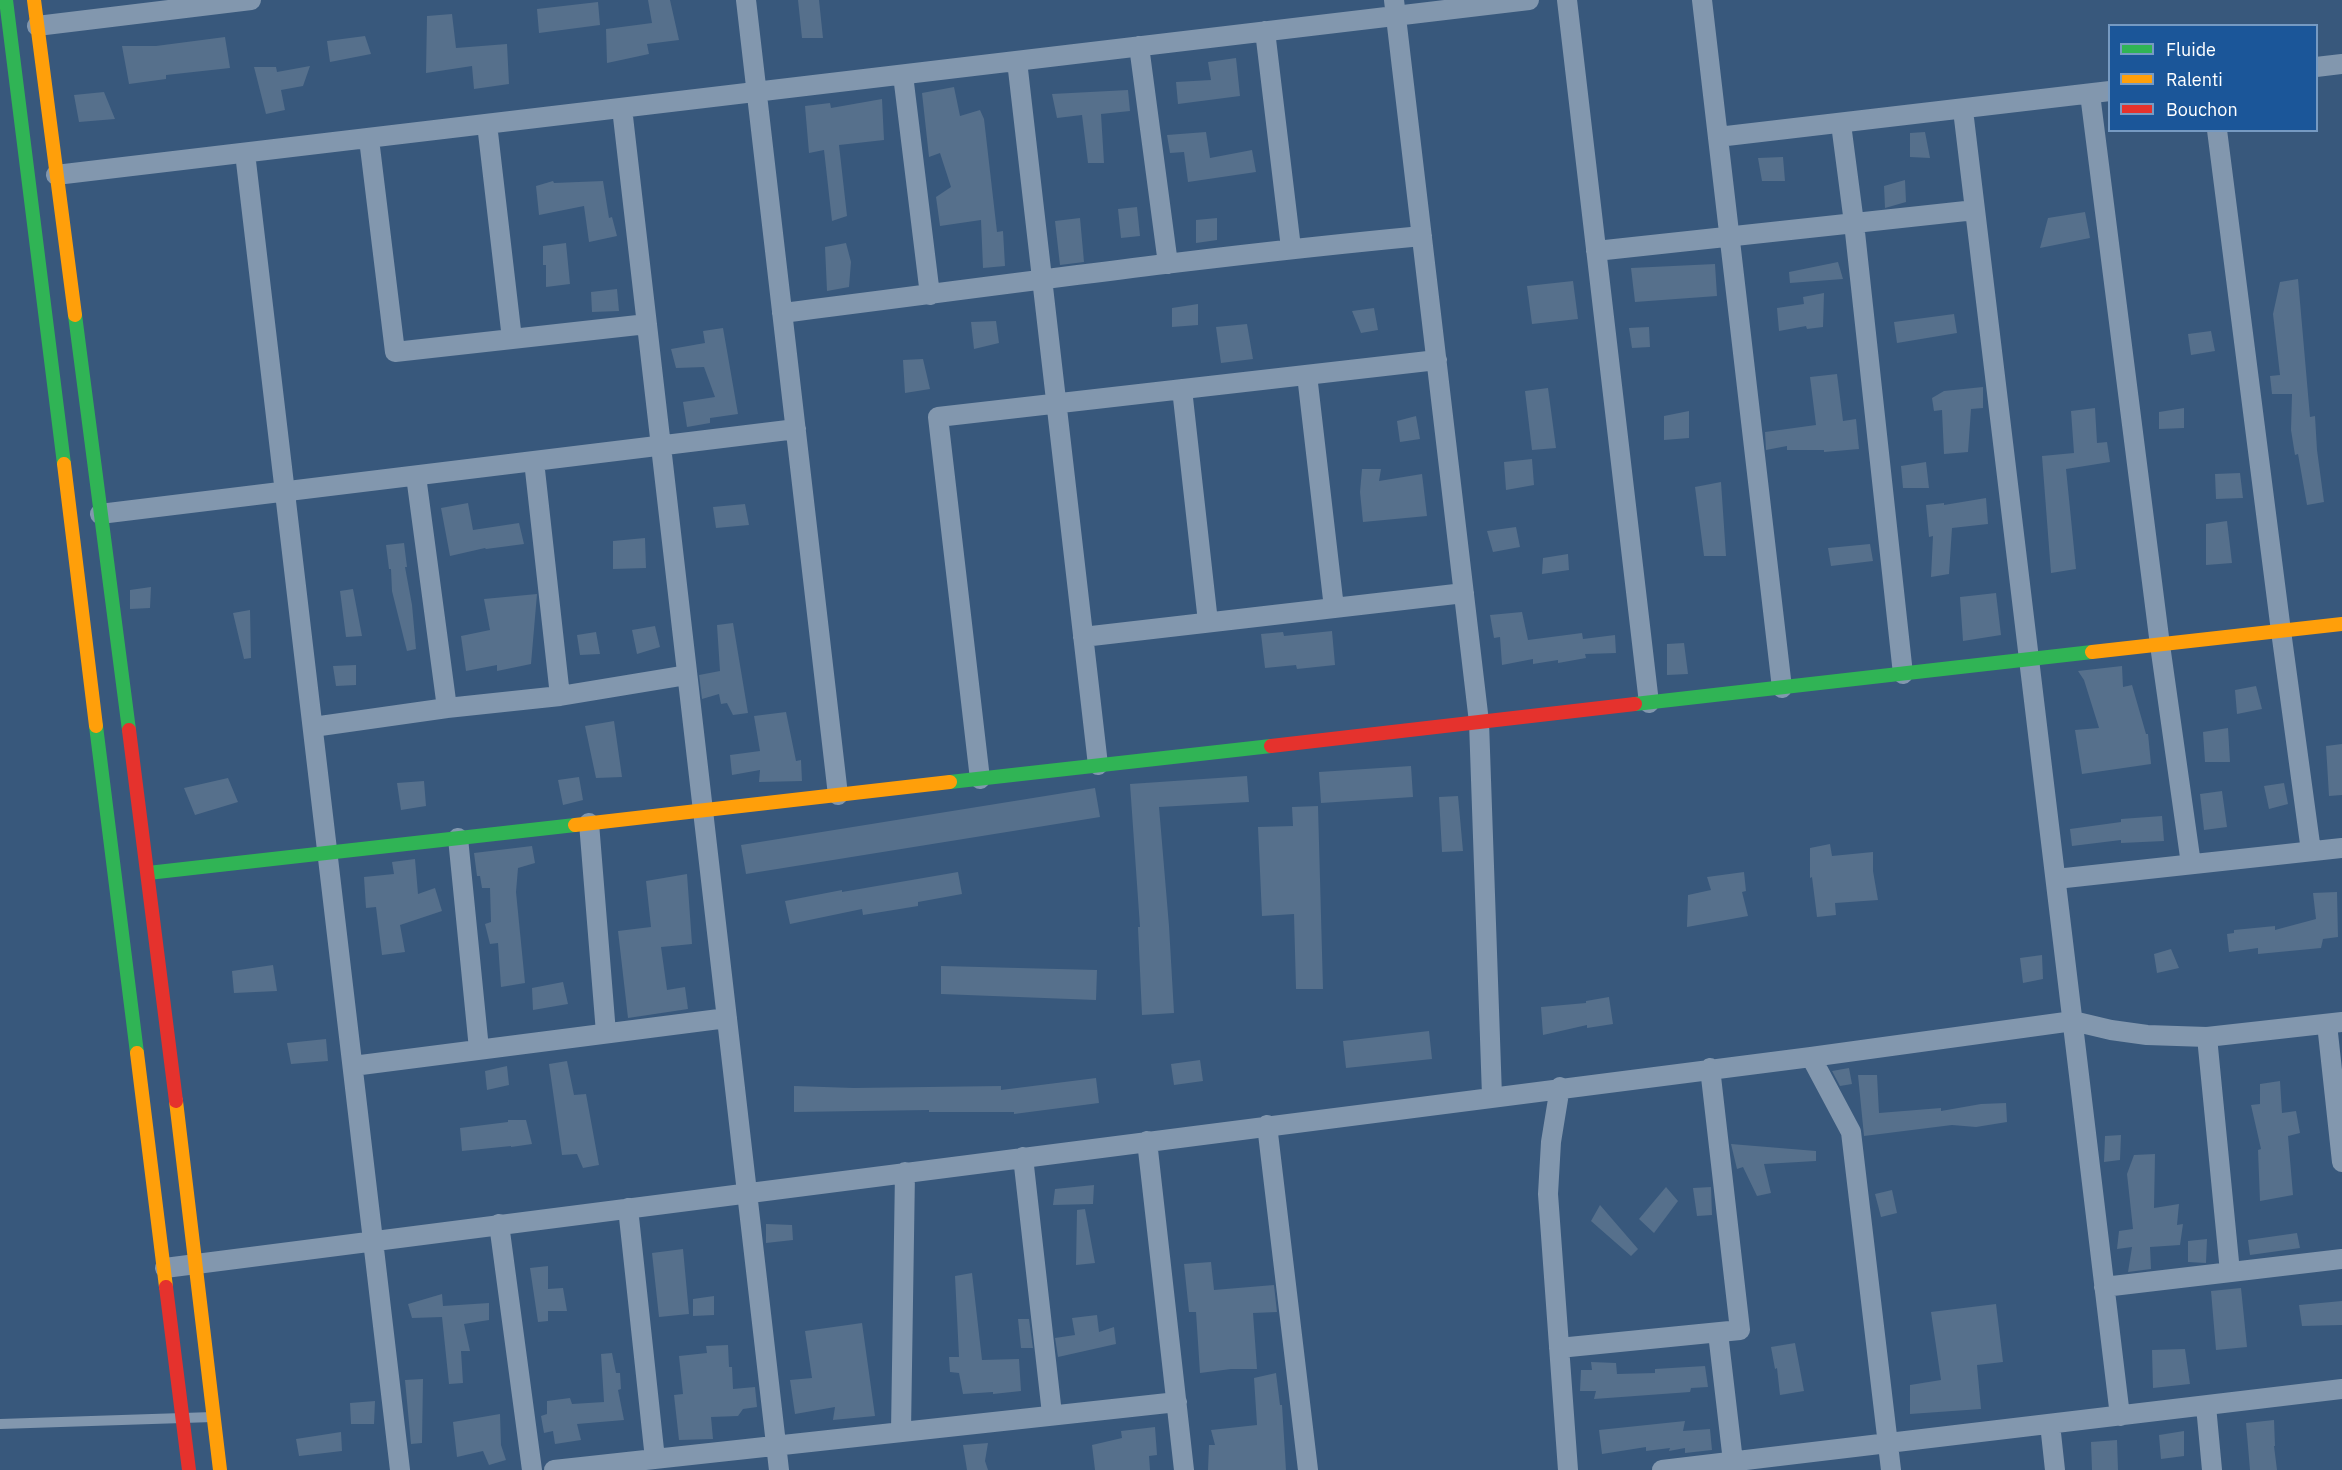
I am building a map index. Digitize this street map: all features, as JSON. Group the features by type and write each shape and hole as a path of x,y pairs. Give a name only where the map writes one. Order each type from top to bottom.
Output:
{"main road":[{"path":"6,0 189,1470"},
{"path":"34,0 148,873 220,1470"},
{"path":"148,873 2342,624"}],"street":[{"path":"37,26 251,0"},
{"path":"746,0 838,795"},
{"path":"56,175 1265,32 1395,8 1529,0"},
{"path":"1567,0 1648,703"},
{"path":"1702,0 1782,688"},
{"path":"1395,8 1479,722 1492,1096"},
{"path":"1265,32 1291,248"},
{"path":"1140,46 1167,264"},
{"path":"1017,61 1098,765"},
{"path":"2318,67 2342,64"},
{"path":"903,75 930,295"},
{"path":"1718,137 1964,110 2108,91"},
{"path":"2090,94 2160,645 2191,864"},
{"path":"622,108 779,1470"},
{"path":"1964,110 2120,1416"},
{"path":"487,124 512,339"},
{"path":"1841,124 1854,223 1903,674"},
{"path":"2217,132 2311,851"},
{"path":"369,139 395,352 647,324"},
{"path":"245,153 400,1470"},
{"path":"1596,251 1975,210"},
{"path":"782,313 1291,248 1422,236"},
{"path":"980,779 938,417 1437,360"},
{"path":"1307,375 1334,608"},
{"path":"1182,389 1208,622"},
{"path":"100,514 796,429"},
{"path":"534,461 560,696"},
{"path":"416,476 447,708"},
{"path":"1083,637 1464,593"},
{"path":"313,727 447,708 560,696 687,675"},
{"path":"589,824 606,1033"},
{"path":"458,838 479,1049"},
{"path":"2056,879 2342,848"},
{"path":"353,1066 727,1018"},
{"path":"165,1268 1560,1087 1811,1057 2073,1021 2147,1035 2206,1037 2334,1023 2342,1162"},
{"path":"2206,1037 2230,1272"},
{"path":"1811,1057 1851,1132 1891,1470"},
{"path":"1559,1348 1740,1330 1710,1068"},
{"path":"1560,1087 1551,1142 1548,1194 1568,1470"},
{"path":"1267,1125 1308,1470"},
{"path":"1147,1141 1184,1470"},
{"path":"1023,1157 1052,1414"},
{"path":"901,1431 904,1172"},
{"path":"628,1208 655,1459"},
{"path":"499,1224 532,1470"},
{"path":"2104,1287 2342,1259"},
{"path":"1718,1333 1733,1466"},
{"path":"1662,1470 1733,1466 1888,1444 2342,1389"},
{"path":"555,1470 1177,1402"},
{"path":"2205,1406 2212,1470"},
{"path":"2050,1424 2055,1470"}],"lane":[{"path":"0,1424 213,1417"}],"building":[{"path":"648,0 670,0 679,40 647,44 649,54 607,63 606,29 652,23"},
{"path":"798,0 819,0 823,38 802,38"},
{"path":"598,2 600,25 539,33 537,9"},
{"path":"452,14 456,48 507,44 509,84 474,89 472,66 426,73 427,16"},
{"path":"365,36 371,54 330,62 327,41"},
{"path":"225,37 230,68 166,75 166,79 129,84 122,46 156,46"},
{"path":"1236,58 1240,96 1178,104 1176,82 1211,80 1208,62"},
{"path":"310,66 303,86 281,90 285,110 266,114 254,67 276,67 277,72"},
{"path":"954,87 960,116 980,110 984,119 997,232 1003,231 1005,266 983,268 981,220 940,226 936,197 951,187 940,153 929,157 922,93"},
{"path":"1128,90 1130,111 1101,114 1104,163 1088,163 1082,115 1057,118 1052,94"},
{"path":"104,92 115,119 79,122 74,95"},
{"path":"882,99 884,140 839,145 847,216 832,221 824,150 809,153 805,106 830,103 831,108"},
{"path":"1206,132 1210,158 1252,150 1256,172 1188,182 1184,152 1170,153 1167,135"},
{"path":"1925,132 1930,158 1910,157 1910,133"},
{"path":"1783,157 1785,181 1762,181 1758,158"},
{"path":"1905,180 1906,202 1885,208 1884,186"},
{"path":"553,181 554,183 603,181 609,218 612,217 617,236 589,242 584,206 539,215 536,186"},
{"path":"1137,207 1140,236 1121,238 1118,209"},
{"path":"2085,212 2090,238 2040,248 2048,218"},
{"path":"1080,218 1084,262 1060,265 1055,221"},
{"path":"1217,218 1217,240 1196,243 1196,220"},
{"path":"566,243 570,284 546,287 543,246"},
{"path":"846,243 851,262 849,287 827,291 825,247"},
{"path":"1838,262 1843,279 1790,283 1789,272"},
{"path":"1715,264 1717,296 1635,302 1631,268"},
{"path":"2298,279 2310,417 2315,416 2324,502 2307,505 2298,454 2295,455 2291,430 2292,394 2272,394 2270,376 2280,375 2273,314 2280,282"},
{"path":"1573,281 1578,319 1532,324 1527,286"},
{"path":"617,289 619,311 592,312 591,292"},
{"path":"1824,293 1823,327 1807,329 1806,326 1779,331 1777,308 1804,304 1803,297"},
{"path":"1198,304 1198,325 1172,327 1172,308"},
{"path":"1374,308 1378,330 1361,333 1352,311"},
{"path":"1954,314 1957,333 1897,343 1894,322"},
{"path":"996,321 999,343 974,349 971,322"},
{"path":"1247,324 1253,359 1221,363 1216,327"},
{"path":"1649,327 1650,347 1632,348 1629,328"},
{"path":"723,328 738,414 710,418 710,423 687,427 683,402 715,397 704,367 676,368 671,349 705,343 703,331"},
{"path":"2211,331 2215,351 2191,355 2188,334"},
{"path":"923,359 930,389 905,393 903,360"},
{"path":"1837,374 1843,421 1856,419 1859,449 1824,452 1824,450 1787,450 1787,446 1766,450 1765,432 1816,425 1810,377"},
{"path":"1983,387 1983,408 1971,409 1968,452 1944,454 1942,410 1934,411 1932,398 1944,391"},
{"path":"1548,388 1556,448 1532,450 1525,391"},
{"path":"2095,408 2097,443 2107,442 2110,462 2066,469 2076,569 2051,573 2042,456 2074,453 2071,411"},
{"path":"2184,408 2184,428 2159,429 2159,412"},
{"path":"1689,411 1689,438 1664,440 1664,416"},
{"path":"1416,416 1420,439 1400,442 1397,421"},
{"path":"1532,459 1534,485 1506,490 1504,462"},
{"path":"1926,462 1929,488 1903,488 1901,466"},
{"path":"1362,469 1381,469 1379,481 1422,474 1427,516 1363,522 1360,492"},
{"path":"2240,473 2243,498 2216,499 2215,474"},
{"path":"1721,482 1726,556 1704,556 1695,487"},
{"path":"1986,498 1988,524 1952,528 1949,574 1931,577 1933,536 1929,537 1926,505 1944,503 1944,505"},
{"path":"468,503 473,530 519,523 524,544 485,548 450,556 441,508"},
{"path":"745,504 749,525 716,528 713,507"},
{"path":"2227,521 2232,563 2206,565 2206,524"},
{"path":"1516,527 1520,547 1493,552 1487,531"},
{"path":"645,538 646,568 613,569 613,541"},
{"path":"404,543 416,649 407,651 392,591 391,569 389,569 386,545"},
{"path":"1870,544 1873,561 1831,566 1828,548"},
{"path":"1568,554 1569,570 1542,574 1543,558"},
{"path":"151,587 150,608 130,609 130,590"},
{"path":"353,589 362,636 346,637 340,591"},
{"path":"1996,593 2001,635 1963,641 1960,597"},
{"path":"537,594 531,664 497,671 497,665 466,671 461,636 490,630 484,599"},
{"path":"250,610 251,658 244,659 233,613"},
{"path":"1522,612 1528,640 1582,633 1583,639 1615,635 1616,653 1585,654 1586,658 1558,663 1558,660 1533,664 1533,659 1502,665 1500,637 1494,638 1490,615"},
{"path":"733,623 748,713 733,715 727,703 721,704 719,694 702,699 699,675 720,671 717,625"},
{"path":"655,626 660,647 637,654 632,630"},
{"path":"1332,631 1335,665 1297,669 1296,665 1265,668 1261,634 1283,632 1284,636"},
{"path":"596,632 600,654 580,655 577,635"},
{"path":"1684,643 1688,674 1667,675 1667,644"},
{"path":"356,665 356,685 336,686 333,666"},
{"path":"2122,666 2123,687 2132,685 2146,734 2148,734 2151,764 2082,774 2075,730 2099,728 2084,680 2078,671"},
{"path":"2256,686 2262,709 2237,714 2235,690"},
{"path":"786,712 796,761 801,760 802,781 759,782 760,770 732,775 730,755 760,751 754,716"},
{"path":"614,721 622,777 596,778 585,726"},
{"path":"2228,728 2230,762 2205,762 2203,732"},
{"path":"2342,744 2342,795 2329,796 2326,746"},
{"path":"1411,766 1413,797 1321,803 1319,772"},
{"path":"1247,776 1249,802 1159,807 1174,1013 1142,1015 1138,927 1140,927 1130,784"},
{"path":"579,777 583,800 563,805 558,780"},
{"path":"228,778 238,802 195,815 184,788"},
{"path":"424,781 426,806 401,810 397,783"},
{"path":"2284,783 2288,804 2269,809 2264,786"},
{"path":"1095,788 1100,817 746,874 741,845"},
{"path":"2222,791 2227,827 2204,830 2200,794"},
{"path":"1458,796 1463,851 1442,852 1439,797"},
{"path":"1318,806 1323,989 1296,989 1294,914 1262,916 1258,827 1293,826 1292,807"},
{"path":"2162,816 2164,841 2121,843 2121,840 2072,846 2070,829 2121,822 2121,819"},
{"path":"1830,844 1832,856 1873,852 1873,871 1878,900 1835,903 1836,915 1817,917 1812,877 1810,878 1810,848"},
{"path":"532,846 535,863 518,868 516,892 525,983 501,987 498,943 490,944 485,924 491,922 490,888 482,888 480,876 477,876 474,853"},
{"path":"415,859 418,894 435,888 442,911 400,925 405,952 382,955 376,907 366,908 364,877 394,874 392,862"},
{"path":"958,872 962,894 918,902 918,906 863,915 862,909 790,924 785,901"},
{"path":"1744,872 1746,891 1742,892 1748,916 1687,927 1688,895 1711,890 1707,877"},
{"path":"687,874 692,944 661,947 667,990 685,987 688,1009 628,1018 618,931 651,927 646,881"},
{"path":"2337,892 2338,937 2323,939 2321,948 2258,954 2258,948 2229,952 2227,934 2234,933 2234,930 2275,926 2275,930 2316,919 2313,893"},
{"path":"2171,949 2179,968 2157,973 2154,954"},
{"path":"2042,955 2043,979 2023,983 2020,958"},
{"path":"273,965 277,991 234,993 232,971"},
{"path":"941,966 1097,970 1096,1000 941,994"},
{"path":"563,982 568,1004 533,1010 532,988"},
{"path":"1609,997 1613,1024 1587,1028 1587,1025 1543,1035 1541,1007 1586,1003 1586,1001"},
{"path":"1429,1031 1432,1059 1346,1068 1343,1041"},
{"path":"326,1039 328,1061 291,1064 287,1043"},
{"path":"1200,1060 1203,1081 1174,1085 1171,1064"},
{"path":"567,1061 574,1095 586,1094 599,1165 583,1168 577,1154 562,1155 549,1064"},
{"path":"507,1066 509,1085 487,1090 485,1071"},
{"path":"1849,1068 1852,1084 1840,1086 1832,1071"},
{"path":"1858,1075 1877,1075 1879,1113 1941,1108 1941,1111 1981,1104 2006,1103 2007,1122 1976,1127 1952,1125 1864,1136"},
{"path":"1096,1078 1099,1103 1014,1114 1014,1112 929,1112 929,1110 794,1112 794,1086 854,1088 1001,1086 1001,1090"},
{"path":"2280,1081 2282,1113 2296,1111 2300,1133 2288,1136 2293,1195 2260,1201 2258,1150 2261,1149 2251,1105 2260,1104 2260,1084"},
{"path":"508,1120 526,1120 532,1144 462,1151 460,1128 508,1122"},
{"path":"2121,1135 2120,1160 2104,1162 2105,1136"},
{"path":"1731,1144 1816,1151 1816,1161 1764,1164 1771,1193 1757,1196 1743,1167 1737,1169"},
{"path":"2155,1154 2154,1208 2179,1204 2177,1225 2183,1224 2180,1245 2150,1247 2151,1269 2128,1272 2132,1247 2117,1249 2119,1231 2133,1229 2127,1174 2134,1155"},
{"path":"1094,1185 1093,1204 1053,1205 1055,1189"},
{"path":"1666,1187 1678,1201 1654,1233 1639,1219"},
{"path":"1711,1187 1712,1215 1697,1216 1693,1188"},
{"path":"1892,1190 1897,1213 1881,1217 1875,1194"},
{"path":"1600,1205 1638,1249 1631,1256 1591,1221"},
{"path":"1085,1209 1095,1263 1076,1265 1077,1210"},
{"path":"766,1224 792,1225 793,1240 766,1243"},
{"path":"2297,1233 2300,1248 2250,1255 2248,1240"},
{"path":"2207,1239 2206,1263 2188,1262 2188,1241"},
{"path":"683,1249 689,1314 659,1317 652,1253"},
{"path":"1211,1262 1214,1290 1274,1285 1277,1312 1253,1313 1257,1369 1231,1369 1200,1373 1196,1312 1189,1312 1184,1264"},
{"path":"548,1266 548,1289 563,1288 567,1311 548,1311 548,1321 538,1322 530,1268"},
{"path":"972,1273 982,1360 1019,1359 1021,1391 963,1394 959,1373 950,1372 949,1357 959,1357 955,1276"},
{"path":"2241,1288 2247,1347 2216,1350 2211,1291"},
{"path":"442,1294 443,1306 489,1303 489,1320 464,1324 470,1351 461,1351 463,1383 449,1384 442,1317 412,1318 408,1304"},
{"path":"714,1296 714,1315 693,1316 693,1299"},
{"path":"2342,1301 2342,1325 2302,1326 2299,1305"},
{"path":"1996,1304 2003,1362 1977,1365 1981,1409 1910,1414 1910,1385 1941,1380 1931,1312"},
{"path":"1097,1315 1099,1332 1114,1327 1116,1344 1058,1357 1055,1338 1075,1335 1072,1318"},
{"path":"1018,1319 1029,1319 1033,1348 1021,1348"},
{"path":"862,1323 875,1416 833,1420 835,1407 795,1414 790,1380 812,1378 805,1331"},
{"path":"1795,1343 1804,1391 1780,1395 1777,1368 1775,1369 1771,1347"},
{"path":"728,1345 733,1389 755,1387 757,1407 743,1409 738,1416 711,1417 713,1439 679,1440 674,1395 683,1394 679,1356 707,1353 706,1346"},
{"path":"2185,1349 2190,1384 2153,1388 2152,1350"},
{"path":"612,1353 616,1373 620,1373 621,1389 618,1390 624,1420 577,1424 581,1440 555,1444 553,1431 544,1433 541,1416 547,1414 547,1401 570,1398 572,1404 604,1402 601,1354"},
{"path":"1591,1362 1616,1363 1617,1374 1655,1373 1655,1369 1705,1366 1708,1387 1691,1388 1690,1392 1594,1399 1596,1391 1580,1391 1581,1370 1592,1370"},
{"path":"1276,1373 1280,1405 1282,1405 1286,1470 1208,1470 1209,1445 1215,1445 1211,1430 1257,1425 1254,1378"},
{"path":"423,1379 422,1443 411,1444 405,1380"},
{"path":"375,1401 374,1424 351,1424 350,1403"},
{"path":"500,1414 501,1445 506,1460 489,1465 483,1451 457,1457 453,1422"},
{"path":"2274,1420 2277,1470 2250,1470 2246,1423"},
{"path":"1685,1421 1683,1431 1710,1429 1712,1450 1685,1453 1685,1448 1646,1451 1646,1447 1602,1454 1599,1430"},
{"path":"1155,1427 1157,1455 1149,1456 1150,1470 1095,1470 1092,1445 1122,1438 1121,1431"},
{"path":"2184,1431 2184,1456 2161,1459 2159,1435"},
{"path":"341,1432 342,1451 299,1456 296,1439"},
{"path":"2117,1440 2118,1470 2092,1470 2091,1442"},
{"path":"988,1443 985,1461 988,1470 967,1470 963,1445"}],"traffic: fast":[{"path":"6,0 64,464"},
{"path":"75,315 129,730"},
{"path":"1635,704 2092,652"},
{"path":"96,726 137,1053"},
{"path":"950,782 1271,746"},
{"path":"148,873 575,825"}],"traffic: slow":[{"path":"34,0 75,315"},
{"path":"64,464 96,726"},
{"path":"2092,652 2342,624"},
{"path":"575,825 950,782"},
{"path":"137,1053 166,1287"},
{"path":"176,1101 220,1470"}],"traffic: jam":[{"path":"1271,746 1635,704"},
{"path":"129,730 176,1101"},
{"path":"166,1287 189,1470"}]}
